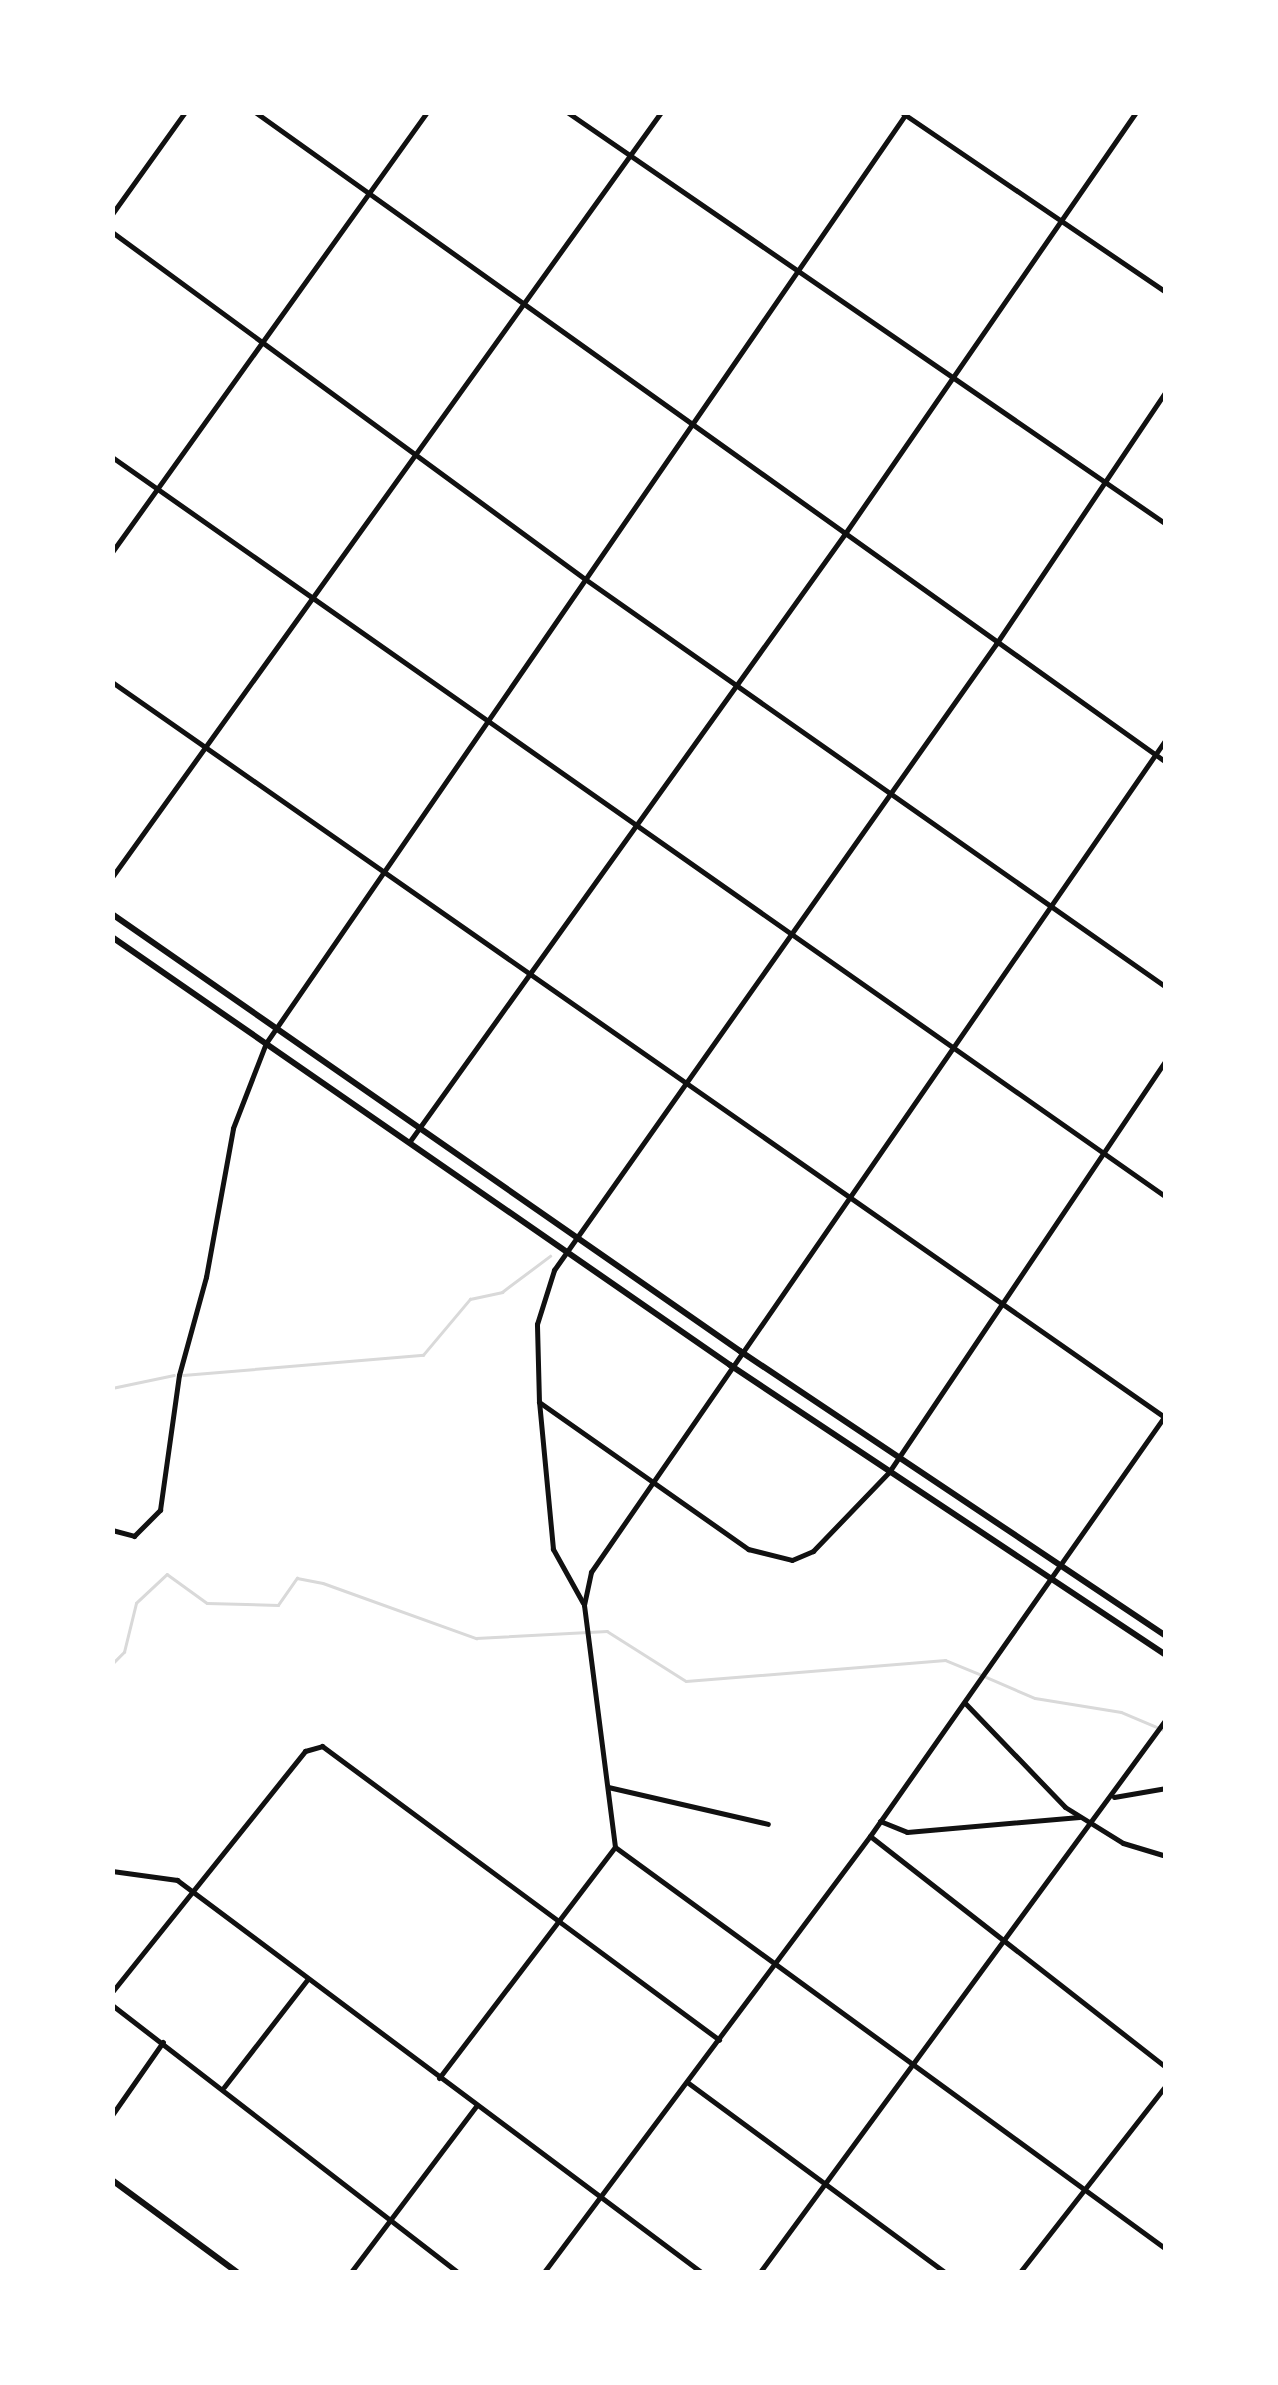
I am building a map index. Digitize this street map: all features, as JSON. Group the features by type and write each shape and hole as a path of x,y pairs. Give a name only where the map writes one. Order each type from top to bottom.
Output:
{"street":[{"path":"112,214 185,112"},
{"path":"255,112 690,427 1166,762"},
{"path":"112,552 428,112"},
{"path":"567,112 1166,524"},
{"path":"112,877 661,112"},
{"path":"410,1141 844,535 1136,112"},
{"path":"112,1530 134,1536 152,1526 160,1510 178,1375 206,1277 232,1128 266,1043 904,113 1166,292"},
{"path":"112,232 586,579 1166,987"},
{"path":"439,2078 615,1847 588,1618 552,1549 539,1402 537,1324 544,1291 566,1251 684,1080 996,644 1166,391"},
{"path":"112,458 1166,1197"},
{"path":"112,682 532,971 997,1304 1165,1416 870,1836 544,2272"},
{"path":"584,1605 591,1572 650,1481 1054,907 1166,739"},
{"path":"112,914 740,1352 1166,1636"},
{"path":"112,936 730,1365 1166,1655"},
{"path":"539,1402 650,1481 774,1560 813,1551 890,1472 896,1456 997,1304 1166,1060"},
{"path":"966,1703 1079,1816 1091,1825 1166,1856"},
{"path":"760,2272 1164,1721"},
{"path":"112,1992 305,1751 322,1746 718,2040"},
{"path":"608,1787 768,1824"},
{"path":"1111,1798 1166,1788"},
{"path":"880,1821 906,1832 1079,1816"},
{"path":"870,1836 1166,2067"},
{"path":"615,1847 778,1962 1166,2250"},
{"path":"112,1871 167,1878 190,1893 701,2272"},
{"path":"224,2087 307,1980"},
{"path":"112,2006 224,2087 458,2272"},
{"path":"112,2114 163,2042"},
{"path":"688,2082 945,2272"},
{"path":"1020,2272 1166,2085"},
{"path":"351,2272 476,2106"},
{"path":"112,2180 237,2272"}],"waterway":[{"path":"183,1375 423,1355 470,1299 502,1292 550,1256"},
{"path":"112,1388 174,1375"},
{"path":"112,1664 124,1652 136,1603 167,1574 207,1603 278,1605 297,1578 323,1583 476,1638 607,1631 686,1681 945,1660 979,1674"},
{"path":"986,1677 1035,1698 1121,1712 1166,1731"}]}
